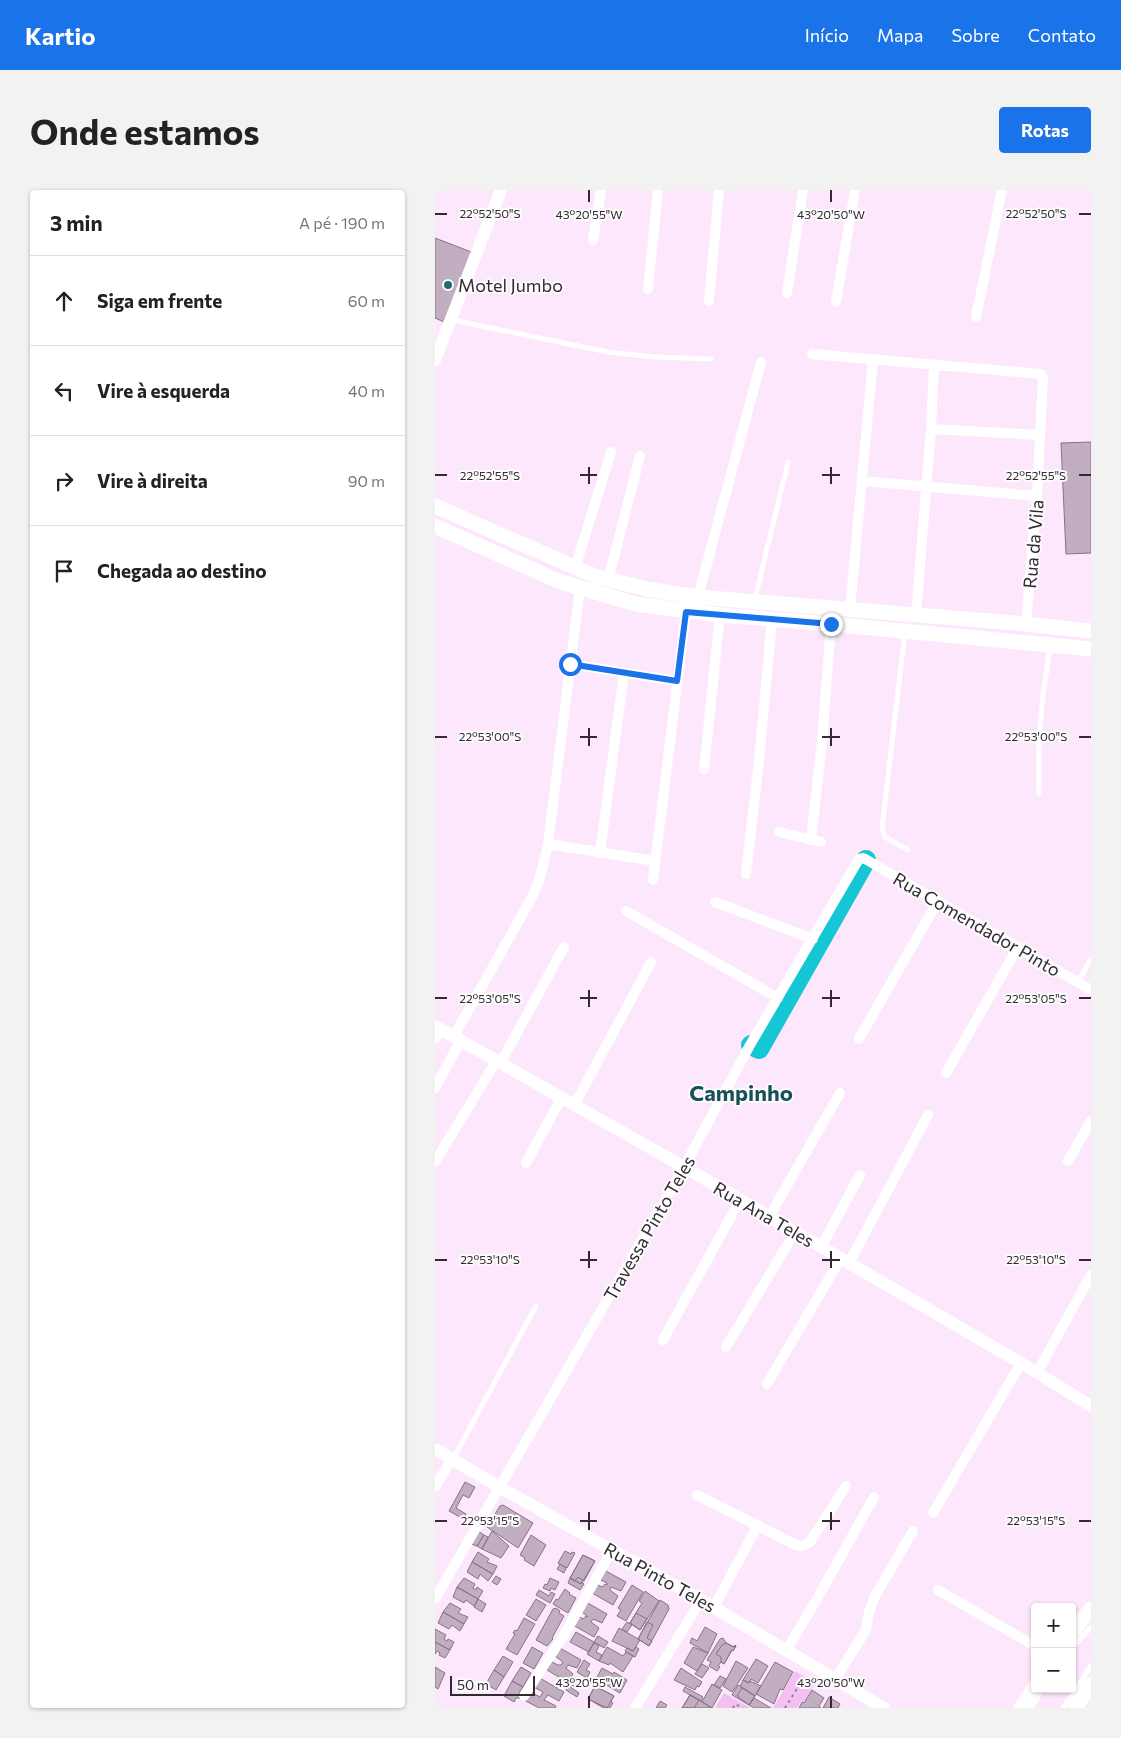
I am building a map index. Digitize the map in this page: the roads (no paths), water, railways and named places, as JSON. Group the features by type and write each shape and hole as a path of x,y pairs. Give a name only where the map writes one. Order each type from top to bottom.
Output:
{"main road":[{"path":"435,506 575,568 608,580 647,589 698,597 1091,631"},
{"path":"435,526 558,581 636,604 686,612 1091,649"},
{"path":"1076,1627 1091,1609"},
{"path":"1075,1708 1091,1684"},
{"path":"1021,1708 1031,1693"}],"street":[{"path":"435,360 501,190"},
{"path":"593,240 601,190"},
{"path":"648,289 659,190"},
{"path":"709,301 719,190"},
{"path":"787,293 803,190"},
{"path":"836,302 855,190"},
{"path":"976,317 1002,190"},
{"path":"812,354 934,366 927,486 916,615"},
{"path":"850,609 873,360"},
{"path":"698,597 761,362"},
{"name":"Rua da Vila","path":"934,366 1039,372 1042,375 1037,496 1027,624"},
{"path":"931,428 1039,435"},
{"path":"575,568 611,452"},
{"path":"608,580 640,456"},
{"path":"862,481 1037,496"},
{"path":"435,1088 458,1038 533,897 539,881 548,844 580,588"},
{"path":"653,880 686,612"},
{"path":"704,769 720,615"},
{"path":"746,874 772,620"},
{"path":"779,832 816,841 831,624"},
{"path":"570,664 677,681"},
{"path":"600,853 624,673"},
{"path":"548,844 655,861"},
{"name":"Rua Comendador Pinto","path":"863,858 1091,990"},
{"name":"Travessa Pinto Teles","path":"435,1599 501,1488 684,1167 750,1045 859,859 863,858"},
{"path":"859,1039 938,901"},
{"path":"715,902 813,939"},
{"path":"626,912 778,998"},
{"path":"435,1162 499,1061 564,947"},
{"path":"946,1073 1018,947"},
{"path":"575,1104 651,962"},
{"name":"Rua Ana Teles","path":"437,1031 458,1038 575,1104 1021,1363 1091,1406"},
{"path":"769,1217 840,1093"},
{"path":"526,1163 562,1097"},
{"path":"767,1384 845,1260 928,1114"},
{"path":"1068,1161 1091,1122"},
{"path":"821,1247 860,1175"},
{"path":"663,1340 740,1200"},
{"path":"726,1347 795,1232"},
{"path":"1037,1373 1091,1275"},
{"path":"933,1513 1021,1363"},
{"name":"Rua Pinto Teles","path":"435,1449 714,1607 883,1708"},
{"path":"435,1487 452,1459"},
{"path":"697,1495 796,1545 810,1542 846,1486"},
{"path":"786,1651 874,1497"},
{"path":"714,1607 758,1525"},
{"path":"835,1680 866,1630 869,1612 875,1596 913,1531"},
{"path":"524,1696 566,1632 612,1550"},
{"path":"938,1590 1031,1644"},
{"path":"635,1708 701,1600"}],"lane":[{"path":"452,320 608,352 654,357 711,359"},
{"path":"755,602 788,462"},
{"path":"905,632 883,828 885,837 908,850"},
{"path":"1039,794 1039,739 1043,694 1051,645"},
{"path":"1078,982 1091,959"},
{"path":"452,1459 536,1306"},
{"path":"1076,1643 1091,1626"},
{"path":"1063,1708 1091,1666"},
{"path":"1031,1708 1040,1693"}],"waterway":[{"path":"751,1045 759,1049 866,860"}],"place":[{"name":"Motel Jumbo","path":"448,285"}],"district":[{"name":"Campinho","path":"741,1092"}]}
